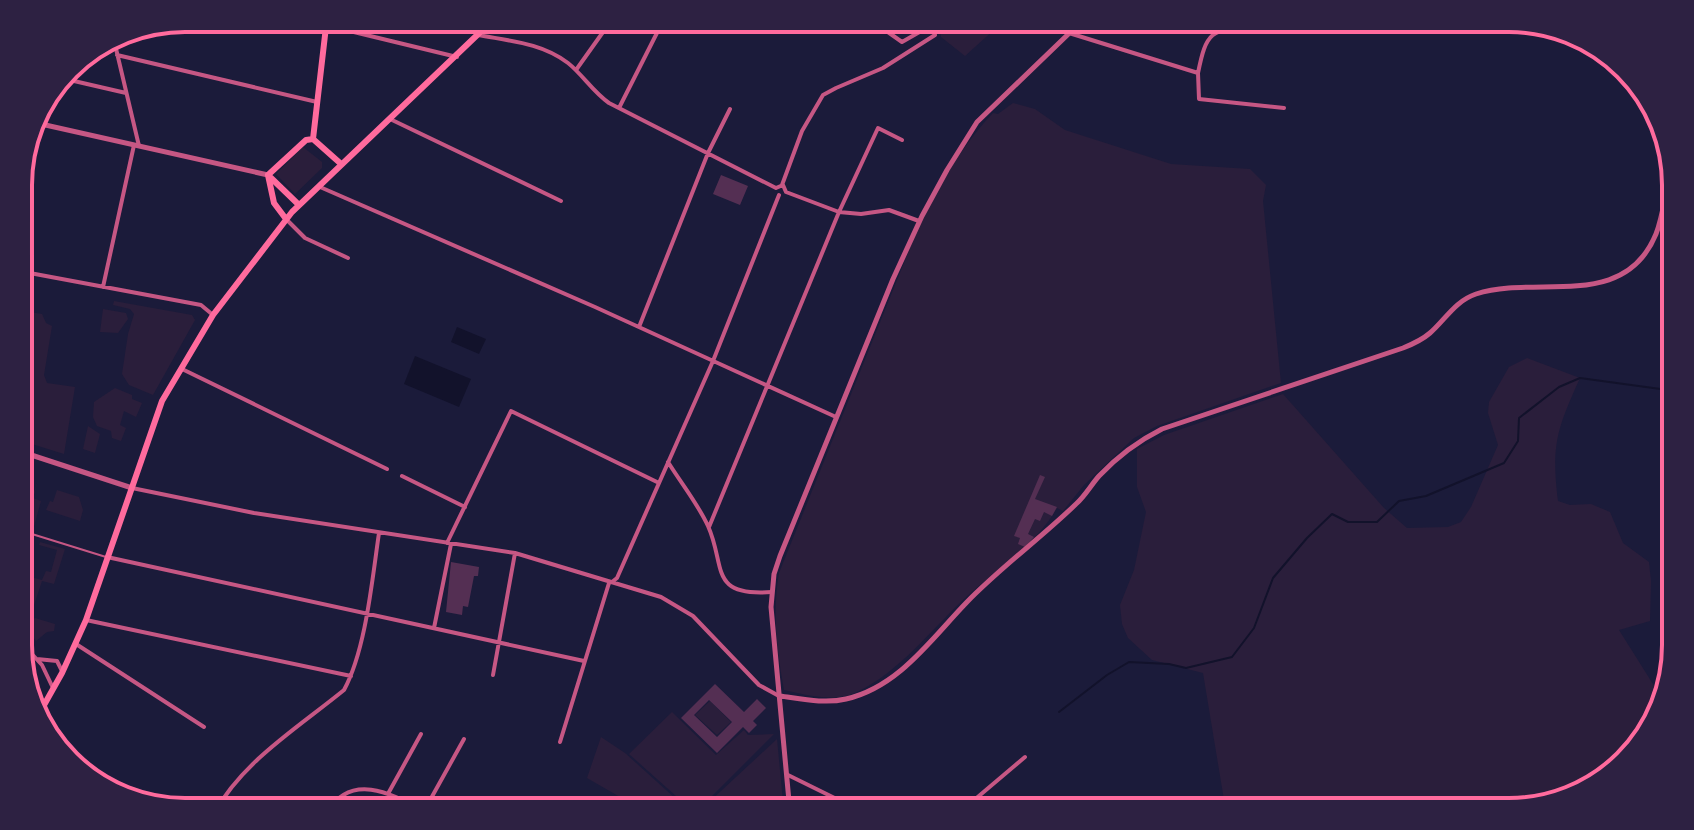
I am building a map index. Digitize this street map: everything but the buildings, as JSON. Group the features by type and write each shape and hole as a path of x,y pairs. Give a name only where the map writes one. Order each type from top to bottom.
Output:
{"main road":[{"path":"313,139 326,32"},
{"path":"45,704 86,620 162,401 213,315 299,205 481,32"},
{"path":"268,175 306,140 313,139 340,163"},
{"path":"268,175 299,205"},
{"path":"268,175 274,201 286,219"}],"street":[{"path":"364,32 457,57"},
{"path":"576,70 603,32"},
{"path":"619,108 657,32"},
{"path":"888,32 902,42 920,32"},
{"path":"776,188 782,185 802,131 823,95 883,68 935,35 933,32"},
{"path":"1217,32 1203,47 1198,73 1199,99 1284,108"},
{"path":"789,798 773,638 774,574 919,221 977,122 1069,33 1198,73"},
{"path":"478,35 544,48 576,70 599,95 619,108 776,188 779,195 713,361 617,578 609,583 560,742"},
{"path":"103,287 137,146 116,49"},
{"path":"117,55 317,102"},
{"path":"74,81 126,93"},
{"path":"639,327 708,153 730,109"},
{"path":"389,118 561,201"},
{"path":"45,125 268,175"},
{"path":"709,527 839,212 878,128 902,140"},
{"path":"782,185 786,192 839,212 861,214 889,210 919,221"},
{"path":"318,186 836,417"},
{"path":"779,195 786,192"},
{"path":"32,455 132,488 213,505 515,553 673,602 699,622 771,694 830,701 847,699 867,692 911,663 985,584 1077,503 1099,476 1130,447 1162,429 1403,348 1421,340 1460,302 1475,294 1520,286 1589,286 1621,274 1646,252 1656,234 1662,210"},
{"path":"286,219 305,238 348,258"},
{"path":"32,273 201,305 213,315"},
{"path":"180,368 387,469"},
{"path":"434,628 449,543 511,411 659,483"},
{"path":"668,462 709,527 717,565 724,579 736,589 752,594 772,592"},
{"path":"402,476 465,507"},
{"path":"225,798 257,762 344,690 351,676 366,615 379,533"},
{"path":"493,675 515,553"},
{"path":"107,557 584,661"},
{"path":"86,620 351,676"},
{"path":"76,644 204,727"},
{"path":"32,654 46,671 53,690"},
{"path":"37,659 57,661 62,673"},
{"path":"389,792 421,734"},
{"path":"432,798 464,739"},
{"path":"977,798 1025,757"},
{"path":"788,775 835,798"},
{"path":"340,798 364,789 389,792 400,798"}],"lane":[{"path":"32,534 107,557"}],"shaded area":[{"path":"940,32 992,32 965,56 941,37"},
{"path":"1013,103 1035,109 1065,130 1171,164 1250,169 1266,185 1263,201 1281,383 1157,426 1134,438 1084,485 1063,511 1057,508 1026,546 964,599 901,662 872,684 840,697 784,690 776,632 779,573 918,228 942,182 970,140 993,113 998,114"},
{"path":"303,147 322,162 322,168 295,194 276,174"},
{"path":"114,301 192,315 195,320 153,395 129,385 122,374 134,314 130,309 113,305"},
{"path":"103,309 126,313 128,319 118,333 100,332"},
{"path":"32,312 42,314 46,323 52,326 44,375 47,383 75,387 64,454 32,444"},
{"path":"457,327 486,339 479,354 451,342"},
{"path":"415,356 471,379 459,407 404,384"},
{"path":"1527,358 1580,378 1558,438 1555,465 1558,501 1570,505 1591,504 1610,512 1623,543 1649,562 1650,621 1619,630 1656,688 1636,730 1610,760 1594,772 1558,790 1539,795 1519,798 1224,798 1203,673 1152,660 1128,638 1122,624 1120,605 1134,570 1146,512 1137,487 1137,449 1164,435 1283,394 1384,508 1407,528 1448,527 1461,522 1471,507 1498,445 1488,413 1489,402 1509,367"},
{"path":"115,388 142,403 136,417 124,411 120,425 126,428 121,441 112,438 111,431 97,426 93,417 94,402"},
{"path":"88,426 100,434 95,453 83,449"},
{"path":"38,481 33,498 41,501 33,530 32,491"},
{"path":"57,490 79,497 83,510 80,521 46,510"},
{"path":"40,542 65,549 54,584 42,581 33,608 32,577 42,580 46,571 51,572 57,550 39,545"},
{"path":"35,618 55,624 54,631 47,632 36,641 32,636 32,620"},
{"path":"710,701 731,722 717,735 695,715"},
{"path":"672,712 716,755 744,730 748,735 774,734 710,798 676,796 629,754"},
{"path":"601,737 625,753 675,798 622,798 587,778"},
{"path":"777,739 783,798 713,798"}],"waterway":[{"path":"1059,712 1129,662 1186,668 1232,657 1254,628 1273,578 1332,514 1348,522 1377,522 1399,501 1426,496 1504,463 1518,441 1519,418 1559,387 1580,378 1662,389"}]}
